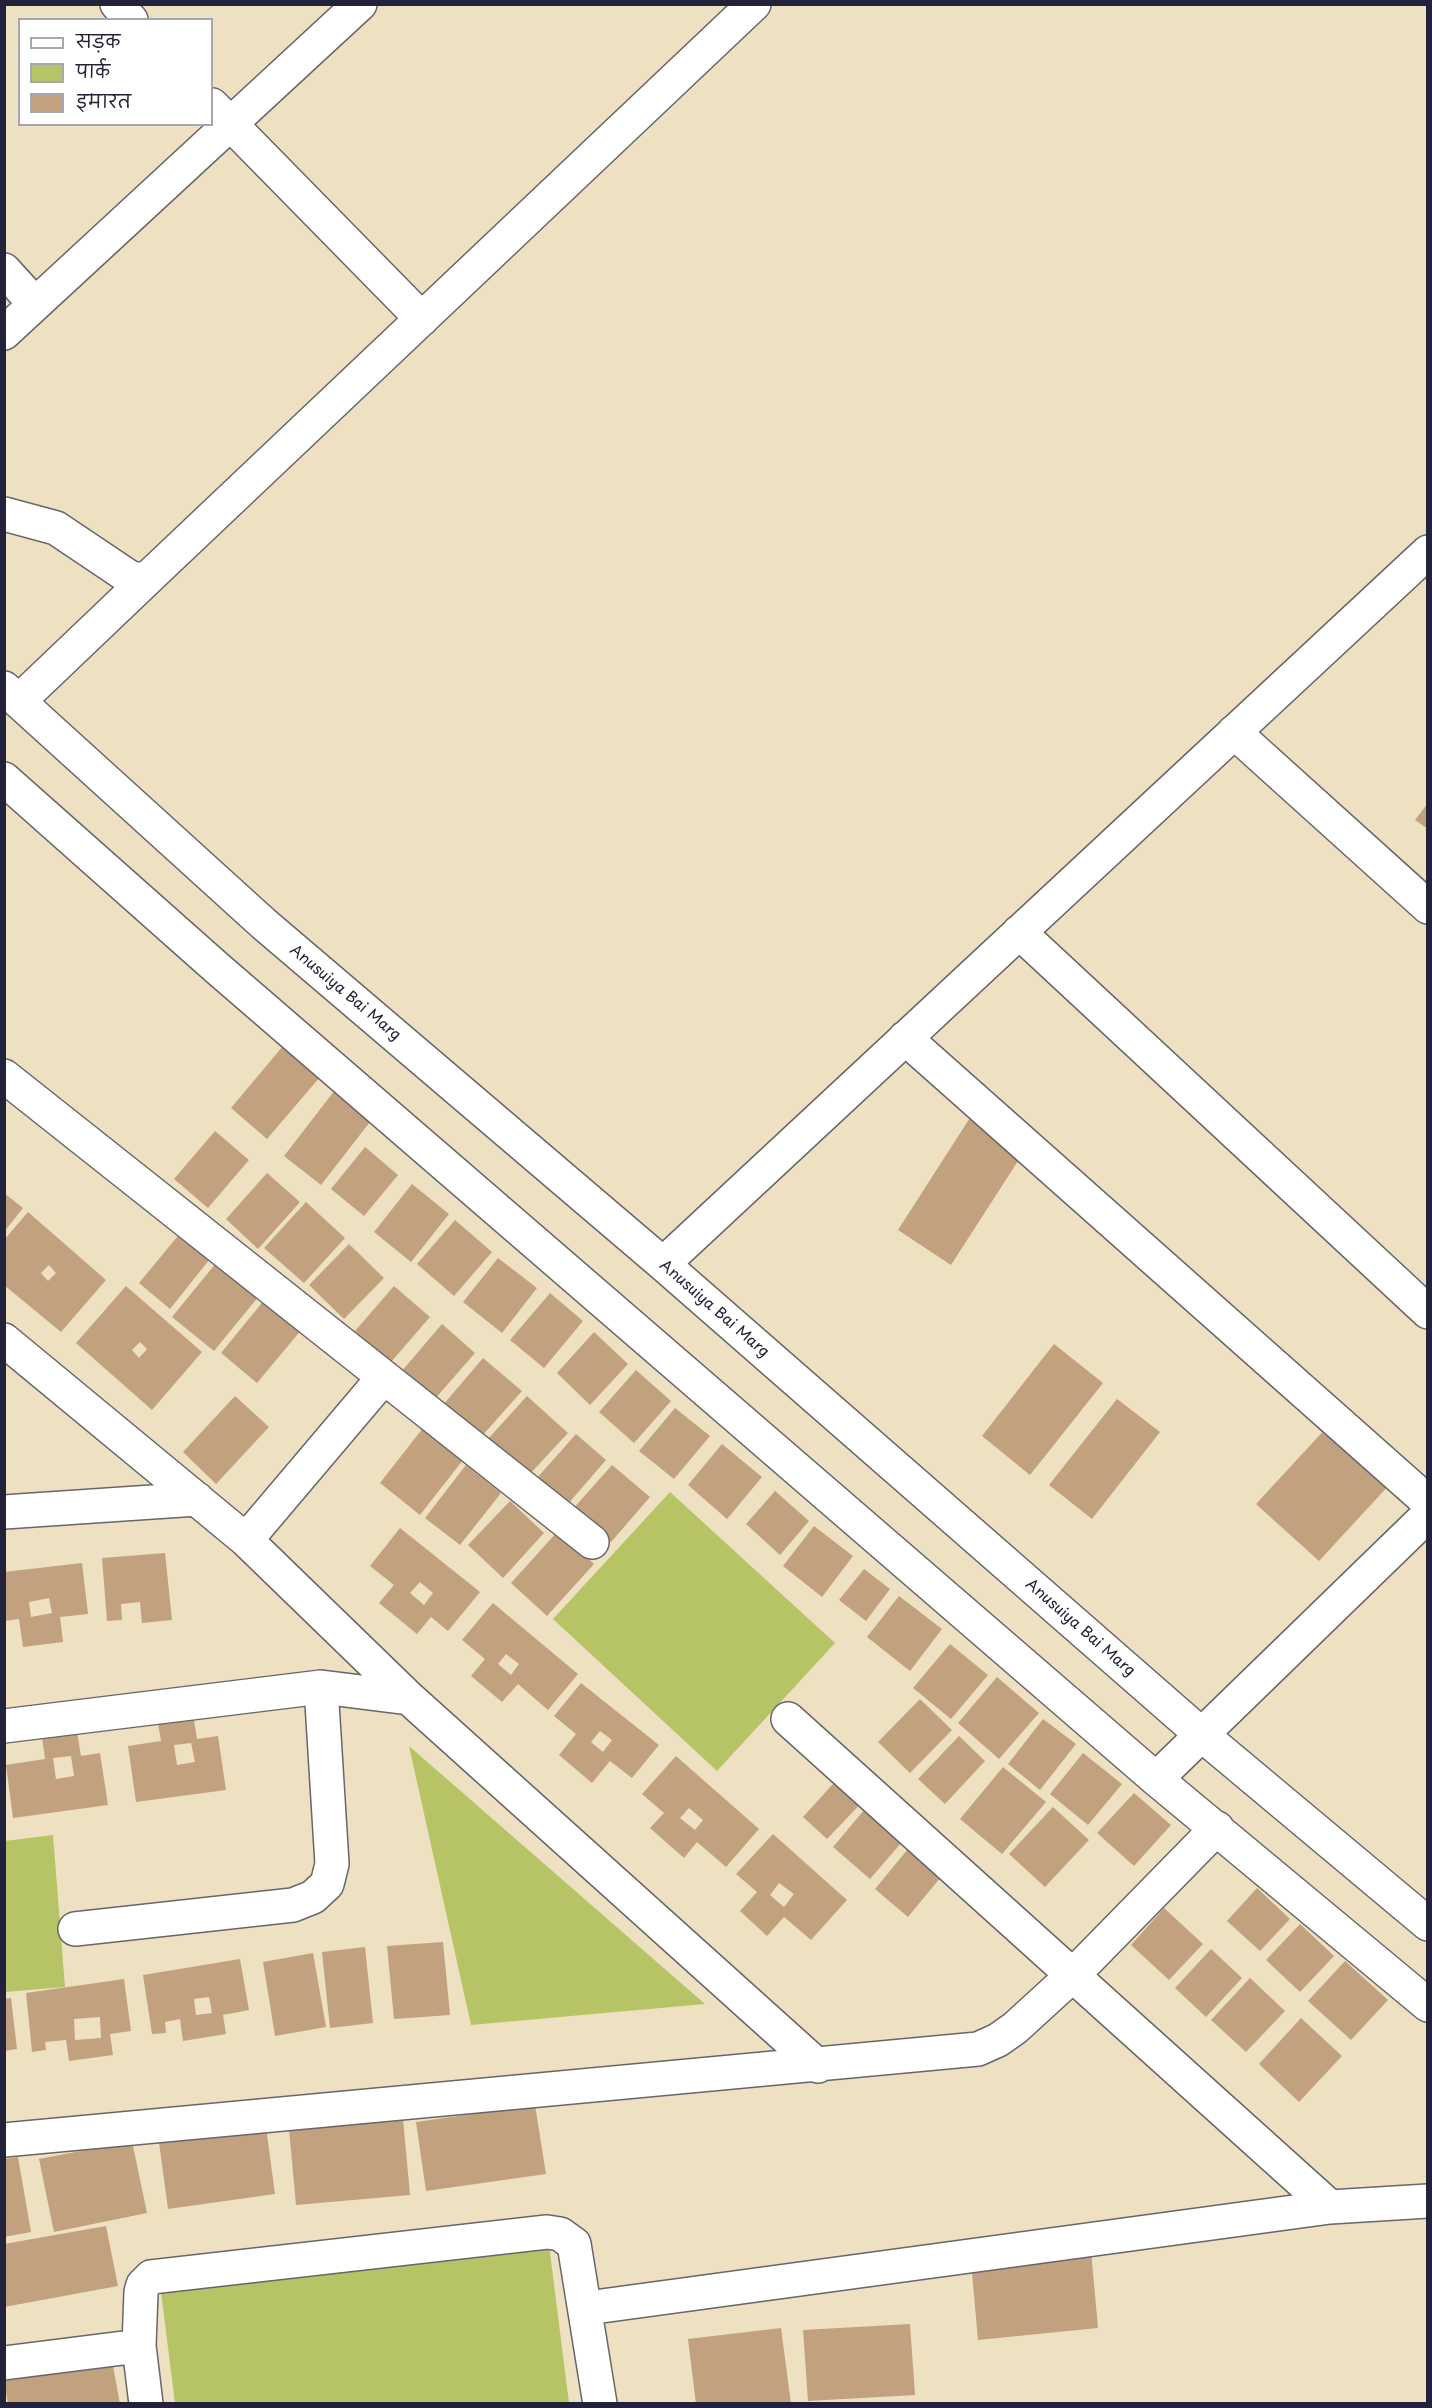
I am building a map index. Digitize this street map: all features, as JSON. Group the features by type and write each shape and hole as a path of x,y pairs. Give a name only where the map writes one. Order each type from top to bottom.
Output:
{"street":[{"path":"117,4 129,18"},
{"path":"360,4 221,116 422,319"},
{"path":"12,695 149,577 754,4"},
{"path":"4,333 211,126"},
{"path":"4,270 35,304"},
{"path":"4,514 56,528 129,577 138,580 149,577"},
{"path":"663,1264 1428,552"},
{"name":"Anusuiya Bai Marg","path":"12,695 264,924 663,1264 1202,1735 1428,1924"},
{"path":"1234,732 1428,907"},
{"path":"4,779 218,968 1156,1779 1428,2005"},
{"path":"1019,932 1428,1312"},
{"path":"905,1038 1428,1502"},
{"path":"4,1076 592,1542"},
{"path":"4,1340 246,1540 409,1698 818,2066"},
{"path":"246,1540 384,1377"},
{"path":"4,1512 196,1499"},
{"path":"1156,1779 1428,1515"},
{"path":"4,1726 321,1687 409,1698"},
{"path":"75,1929 292,1905 313,1897 327,1884 332,1864 321,1687"},
{"path":"788,1719 1330,2208"},
{"path":"4,2140 818,2066 978,2049 998,2040 1015,2028 1073,1976 1217,1828"},
{"path":"587,2308 1330,2208 1428,2201"},
{"path":"146,2403 139,2346 141,2292 143,2285 151,2277 546,2232 560,2234 574,2244 587,2308 600,2403"},
{"path":"4,2363 139,2346"}],"green space":[{"path":"670,1492 835,1643 717,1771 553,1619"},
{"path":"409,1746 705,2004 471,2025"},
{"path":"53,1835 65,1987 5,1992 5,1841"},
{"path":"548,2237 569,2403 175,2403 160,2284"}],"building":[{"path":"1428,803 1428,829 1415,820"},
{"path":"283,1046 320,1077 267,1139 231,1108"},
{"path":"335,1090 373,1118 321,1185 284,1156"},
{"path":"973,1113 1027,1147 951,1265 898,1230"},
{"path":"215,1131 249,1160 208,1208 174,1179"},
{"path":"365,1147 398,1175 364,1216 331,1189"},
{"path":"267,1173 300,1202 258,1249 226,1219"},
{"path":"412,1184 449,1214 411,1262 374,1232"},
{"path":"4,1193 23,1208 4,1232"},
{"path":"306,1202 345,1238 304,1283 264,1248"},
{"path":"28,1212 106,1280 61,1332 4,1285 4,1240","holes":["49,1265 56,1273 48,1281 41,1273"]},
{"path":"455,1220 492,1252 454,1296 417,1264"},
{"path":"187,1225 217,1250 170,1309 139,1283"},
{"path":"349,1244 384,1278 344,1319 309,1285"},
{"path":"221,1257 263,1291 214,1351 172,1317"},
{"path":"498,1258 537,1288 502,1333 463,1302"},
{"path":"126,1286 202,1352 152,1410 76,1343","holes":["140,1342 147,1349 139,1358 132,1350"]},
{"path":"394,1286 430,1317 391,1362 355,1331"},
{"path":"270,1293 307,1323 257,1383 221,1353"},
{"path":"550,1293 583,1321 544,1368 510,1340"},
{"path":"442,1324 475,1353 434,1400 401,1372"},
{"path":"594,1332 628,1364 590,1405 557,1373"},
{"path":"1054,1344 1103,1383 1030,1475 982,1436"},
{"path":"483,1358 522,1391 481,1437 443,1405"},
{"path":"636,1370 671,1401 634,1443 599,1412"},
{"path":"235,1396 269,1427 216,1484 183,1452"},
{"path":"527,1396 568,1433 528,1476 488,1439"},
{"path":"1117,1399 1160,1432 1092,1519 1049,1485"},
{"path":"675,1408 710,1436 674,1479 639,1451"},
{"path":"1329,1425 1391,1483 1319,1561 1256,1504"},
{"path":"423,1428 463,1460 420,1515 380,1483"},
{"path":"576,1434 606,1460 567,1505 537,1478"},
{"path":"722,1444 762,1477 727,1519 688,1485"},
{"path":"466,1465 501,1493 460,1545 425,1518"},
{"path":"612,1465 650,1497 611,1542 573,1509"},
{"path":"775,1491 809,1521 780,1555 746,1524"},
{"path":"510,1501 544,1533 503,1578 468,1545"},
{"path":"814,1526 853,1556 822,1597 783,1566"},
{"path":"400,1528 480,1592 448,1631 431,1617 417,1634 379,1603 394,1585 370,1566","holes":["420,1582 433,1593 424,1605 410,1593"]},
{"path":"558,1531 594,1564 547,1616 511,1583"},
{"path":"165,1553 172,1620 142,1623 140,1602 121,1604 122,1620 107,1621 102,1558"},
{"path":"82,1563 88,1614 60,1617 63,1642 23,1647 19,1619 4,1621 4,1572","holes":["49,1598 52,1613 31,1617 29,1602"]},
{"path":"864,1569 890,1589 866,1621 839,1600"},
{"path":"899,1596 942,1629 910,1671 867,1637"},
{"path":"493,1603 578,1674 548,1710 518,1684 502,1702 471,1676 485,1659 462,1640","holes":["506,1654 519,1664 511,1675 498,1664"]},
{"path":"950,1644 988,1675 951,1719 913,1688"},
{"path":"997,1677 1039,1713 999,1759 958,1723"},
{"path":"581,1683 659,1745 632,1778 610,1761 592,1783 559,1755 576,1734 554,1716","holes":["600,1731 612,1740 603,1752 591,1742"]},
{"path":"920,1699 952,1730 910,1773 878,1742"},
{"path":"193,1714 197,1739 218,1736 226,1790 136,1802 128,1746 161,1741 157,1718","holes":["191,1743 195,1762 177,1765 174,1745"]},
{"path":"1043,1719 1076,1744 1040,1790 1008,1764"},
{"path":"77,1732 81,1756 100,1753 108,1805 13,1818 6,1765 45,1759 42,1737","holes":["71,1756 74,1776 56,1779 53,1758"]},
{"path":"959,1736 985,1761 945,1804 918,1779"},
{"path":"1083,1753 1122,1784 1088,1825 1050,1794"},
{"path":"676,1756 759,1829 726,1867 697,1842 684,1858 650,1828 664,1813 642,1794","holes":["689,1808 703,1820 695,1830 680,1818"]},
{"path":"1003,1767 1046,1802 1002,1854 960,1819"},
{"path":"842,1774 867,1797 827,1839 803,1817"},
{"path":"1134,1793 1171,1825 1134,1866 1097,1833"},
{"path":"870,1803 908,1835 870,1879 833,1847"},
{"path":"1053,1807 1089,1840 1045,1887 1009,1854"},
{"path":"773,1834 847,1900 811,1940 784,1917 767,1936 740,1911 757,1892 736,1874","holes":["779,1883 794,1894 784,1907 770,1895"]},
{"path":"917,1838 950,1866 908,1917 875,1889"},
{"path":"1257,1888 1290,1919 1260,1951 1227,1921"},
{"path":"1164,1908 1203,1944 1169,1980 1131,1945"},
{"path":"1300,1924 1334,1956 1300,1992 1266,1960"},
{"path":"443,1942 450,2015 394,2019 387,1946"},
{"path":"365,1947 373,2023 330,2028 322,1952"},
{"path":"1211,1949 1242,1978 1206,2017 1175,1988"},
{"path":"313,1953 326,2027 275,2036 263,1962"},
{"path":"240,1959 249,2010 223,2015 226,2034 183,2041 180,2019 165,2022 166,2033 152,2034 143,1975","holes":["209,1997 212,2013 196,2015 194,1999"]},
{"path":"1345,1961 1388,2000 1351,2040 1308,2001"},
{"path":"1250,1978 1285,2011 1246,2052 1211,2020"},
{"path":"124,1979 131,2031 110,2034 113,2055 69,2061 66,2040 45,2042 46,2050 32,2052 26,1993","holes":["100,2017 101,2038 75,2040 74,2019"]},
{"path":"11,1998 17,2049 4,2051 4,1999"},
{"path":"1301,2018 1342,2056 1299,2102 1259,2064"},
{"path":"535,2105 546,2174 426,2191 416,2122"},
{"path":"403,2119 410,2195 296,2205 289,2129"},
{"path":"265,2120 275,2194 168,2209 158,2135"},
{"path":"132,2141 147,2213 54,2232 39,2159"},
{"path":"18,2157 31,2232 4,2237 4,2159"},
{"path":"106,2226 118,2286 4,2307 4,2244"},
{"path":"1091,2251 1098,2328 978,2340 971,2262"},
{"path":"910,2324 915,2395 808,2401 803,2330"},
{"path":"781,2328 791,2404 696,2404 688,2339"},
{"path":"112,2360 120,2404 8,2404 4,2381"}]}
